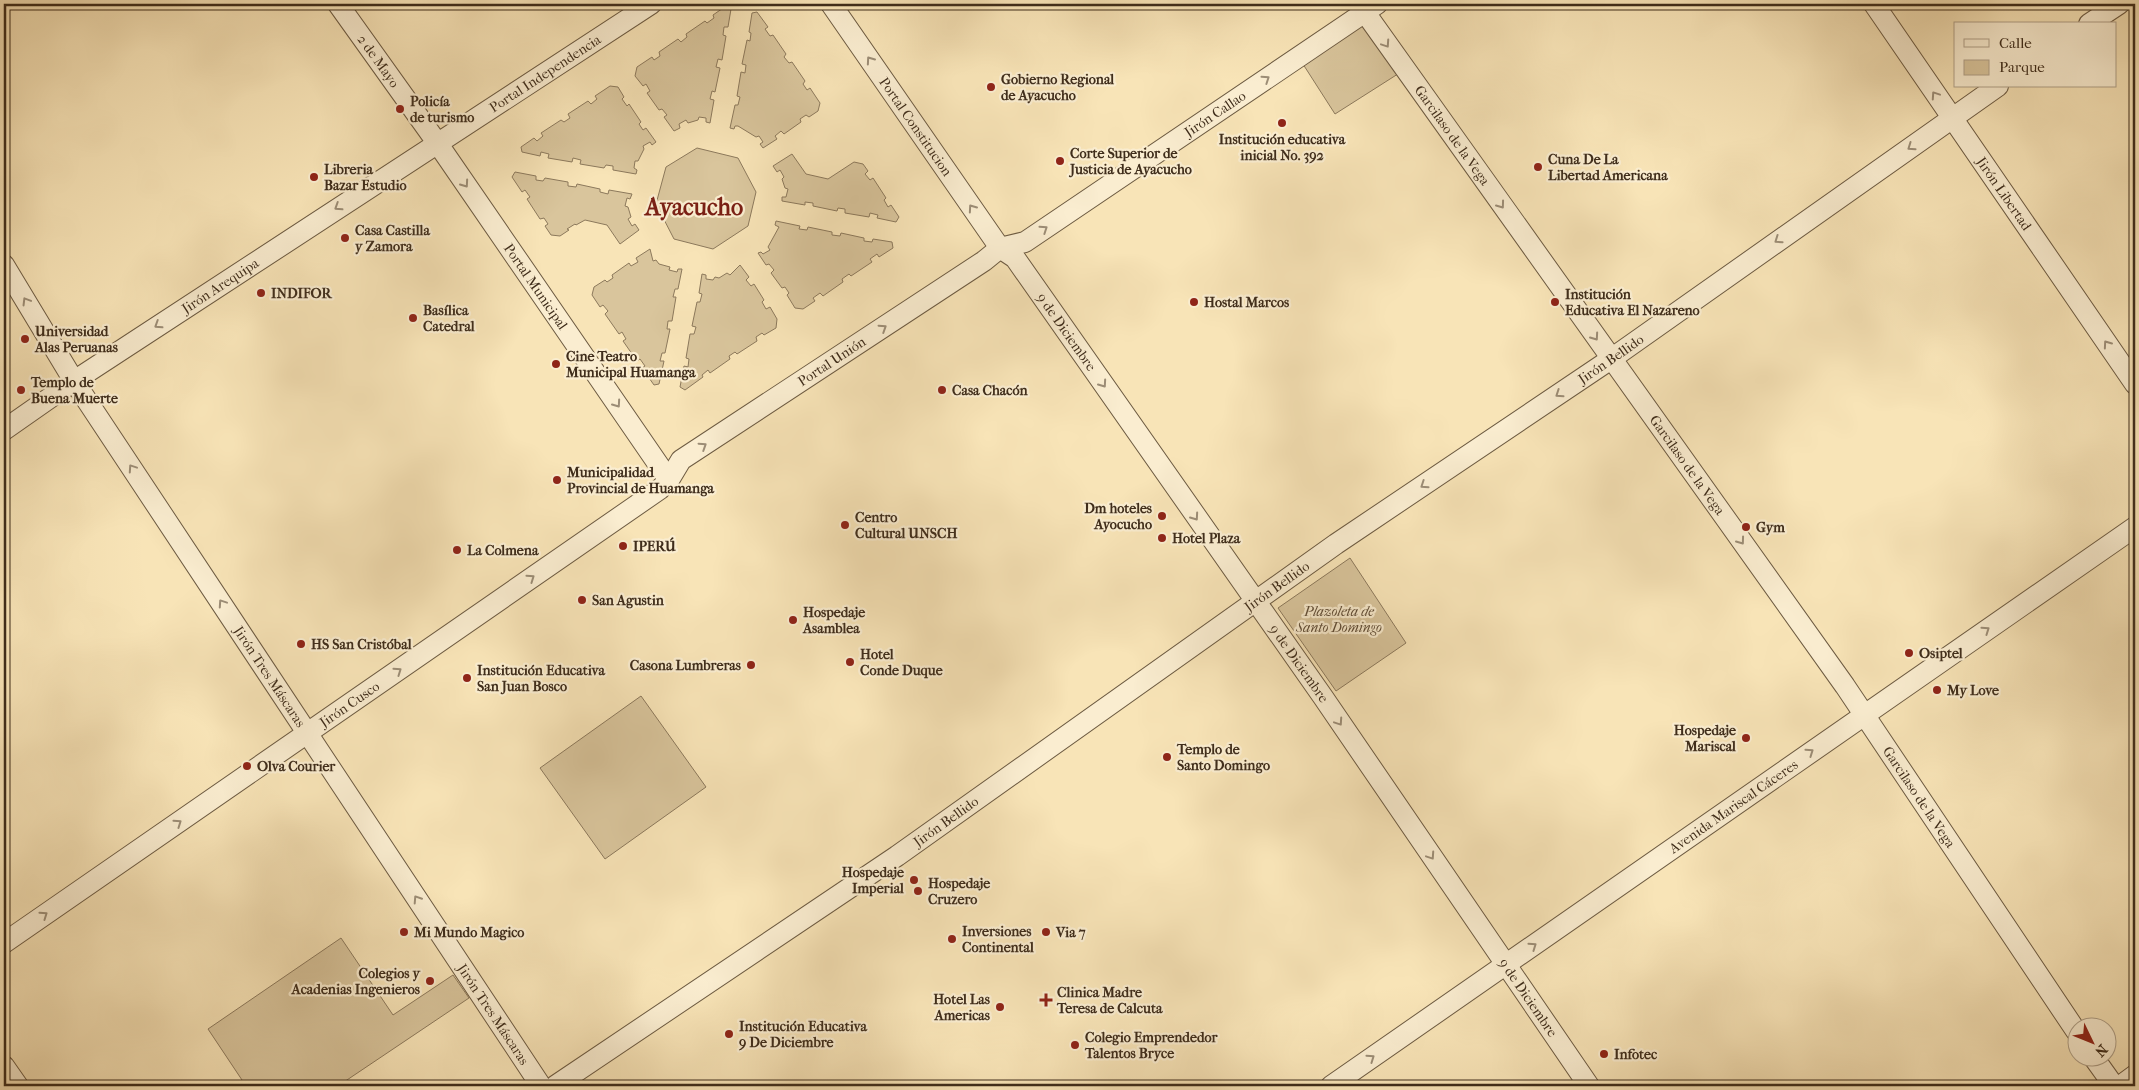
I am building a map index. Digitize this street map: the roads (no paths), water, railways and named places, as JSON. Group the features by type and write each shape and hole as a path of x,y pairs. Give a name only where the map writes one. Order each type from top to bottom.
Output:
{"street":[{"name":"2 de Mayo","path":"338,4 438,144"},
{"name":"Portal Independencia","path":"438,144 651,4"},
{"name":"Portal Constitucion","path":"831,4 1000,248"},
{"name":"Jirón Libertad","path":"1874,4 2135,384"},
{"path":"2092,22 2119,4"},
{"name":"Jirón Callao","path":"1000,248 1025,242 1367,6"},
{"name":"Garcilaso de la Vega","path":"1367,6 1611,359 1864,715 2067,1018"},
{"name":"Jirón Bellido","path":"555,1086 897,856 1336,544 1611,359 1995,88"},
{"name":"Jirón Arequipa","path":"4,430 74,380 438,144"},
{"name":"Portal Municipal","path":"438,144 669,480"},
{"name":"Portal Unión","path":"669,480 681,460 984,261 1000,248"},
{"name":"9 de Diciembre","path":"1000,248 1015,258 1323,698 1589,1086"},
{"name":"Jirón Tres Máscaras","path":"4,265 74,380 541,1086"},
{"name":"Jirón Cusco","path":"4,943 669,480"},
{"name":"Avenida Mariscal Cáceres","path":"1331,1086 2135,527"},
{"path":"4,1066 18,1086"},
{"path":"2101,1068 2114,1086"},
{"path":"2120,1086 2135,1075"}],"place":[{"name":"Gobierno Regional de Ayacucho","path":"991,87"},
{"name":"Policía de turismo","path":"400,109"},
{"name":"Institución educativa inicial No. 392","path":"1282,123"},
{"name":"Corte Superior de Justicia de Ayacucho","path":"1060,161"},
{"name":"Cuna De La Libertad Americana","path":"1538,167"},
{"name":"Libreria Bazar Estudio","path":"314,177"},
{"name":"Casa Castilla y Zamora","path":"345,238"},
{"name":"INDIFOR","path":"261,293"},
{"name":"Hostal Marcos","path":"1194,302"},
{"name":"Institución Educativa El Nazareno","path":"1555,302"},
{"name":"Basílica Catedral","path":"413,318"},
{"name":"Universidad Alas Peruanas","path":"25,339"},
{"name":"Cine Teatro Municipal Huamanga","path":"556,364"},
{"name":"Templo de Buena Muerte","path":"21,390"},
{"name":"Casa Chacón","path":"942,390"},
{"name":"Municipalidad Provincial de Huamanga","path":"557,480"},
{"name":"Dm hoteles Ayocucho","path":"1162,516"},
{"name":"Centro Cultural UNSCH","path":"845,525"},
{"name":"Gym","path":"1746,527"},
{"name":"Hotel Plaza","path":"1162,538"},
{"name":"IPERÚ","path":"623,546"},
{"name":"La Colmena","path":"457,550"},
{"name":"San Agustin","path":"582,600"},
{"name":"Hospedaje Asamblea","path":"793,620"},
{"name":"HS San Cristóbal","path":"301,644"},
{"name":"Osiptel","path":"1909,653"},
{"name":"Hotel Conde Duque","path":"850,662"},
{"name":"Casona Lumbreras","path":"751,665"},
{"name":"Institución Educativa San Juan Bosco","path":"467,678"},
{"name":"My Love","path":"1937,690"},
{"name":"Hospedaje Mariscal","path":"1746,738"},
{"name":"Templo de Santo Domingo","path":"1167,757"},
{"name":"Olva Courier","path":"247,766"},
{"name":"Hospedaje Imperial","path":"914,880"},
{"name":"Hospedaje Cruzero","path":"918,891"},
{"name":"Mi Mundo Magico","path":"404,932"},
{"name":"Via 7","path":"1046,932"},
{"name":"Inversiones Continental","path":"952,939"},
{"name":"Colegios y Acadenias Ingenieros","path":"430,981"},
{"name":"Clinica Madre Teresa de Calcuta","path":"1046,1000"},
{"name":"Hotel Las Americas","path":"1000,1007"},
{"name":"Institución Educativa 9 De Diciembre","path":"729,1034"},
{"name":"Colegio Emprendedor Talentos Bryce","path":"1075,1045"},
{"name":"Infotec","path":"1604,1054"}],"district":[{"name":"Ayacucho","path":"694,207"}],"park label":[{"name":"Plazoleta de Santo Domingo","path":"1339,620"}]}
